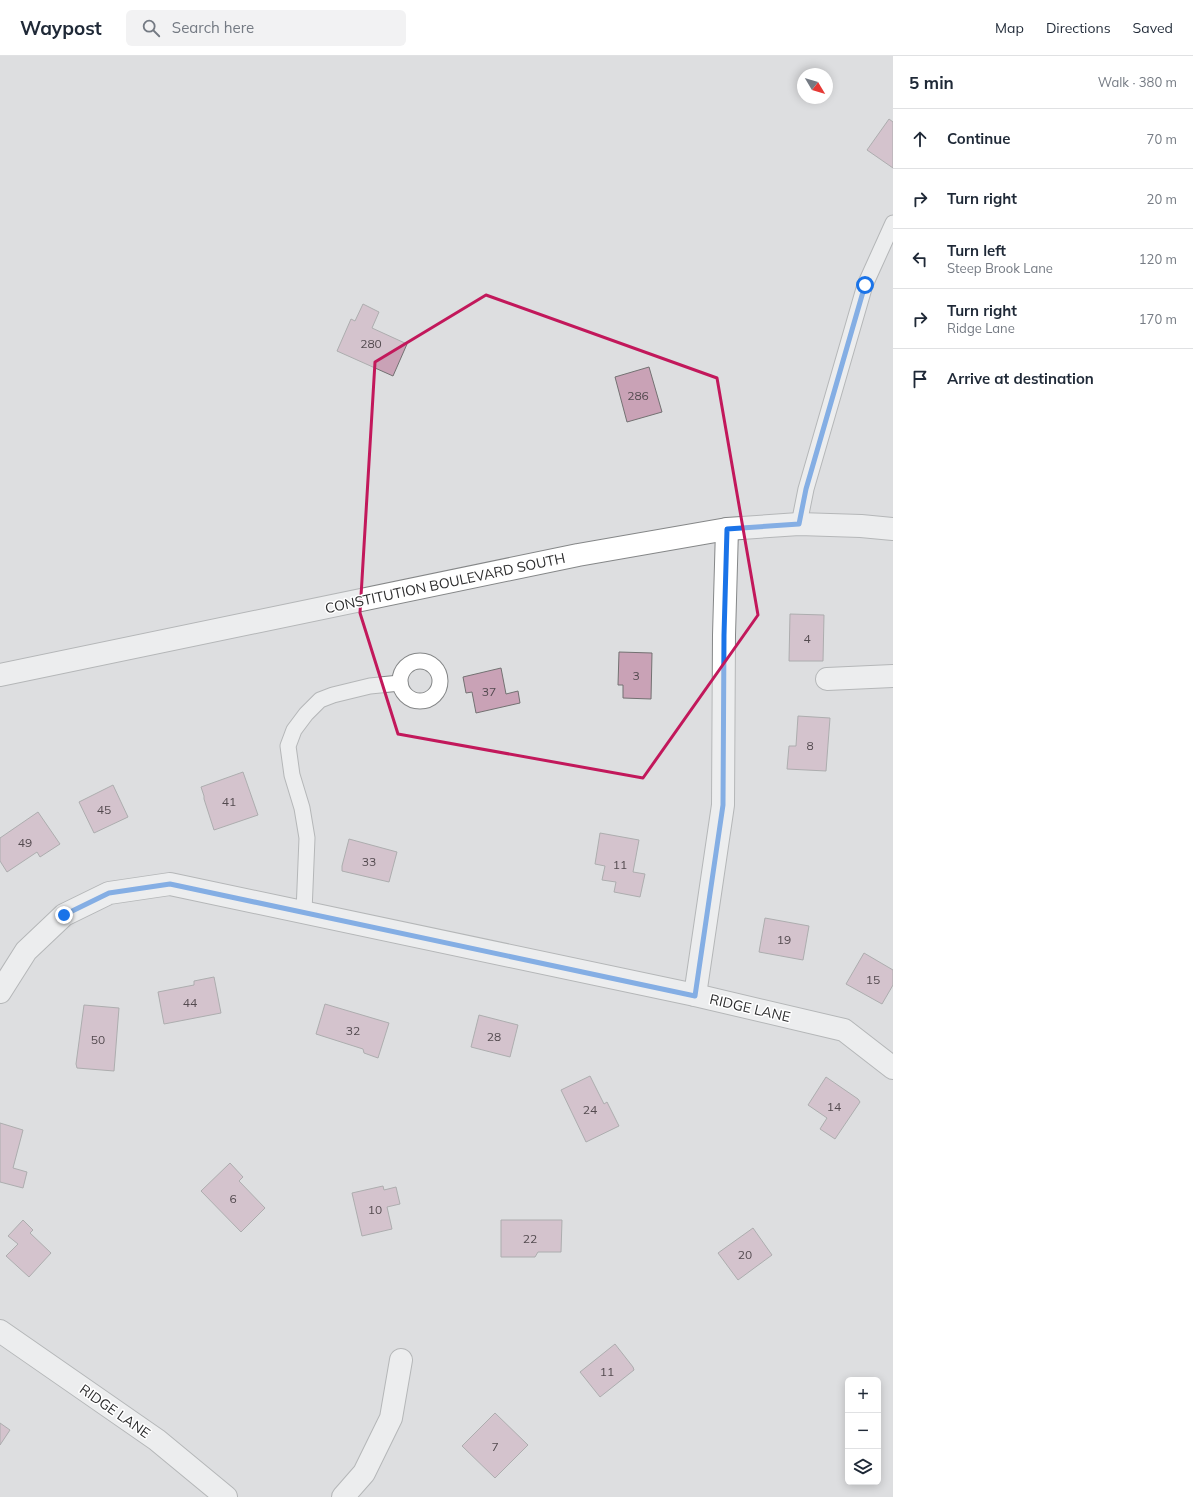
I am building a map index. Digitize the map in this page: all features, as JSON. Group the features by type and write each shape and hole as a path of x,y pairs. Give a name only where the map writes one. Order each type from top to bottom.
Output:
{"street":[{"name":"CONSTITUTION BOULEVARD SOUTH","path":"0,675 570,557 727,529 799,524 861,526 893,529"},
{"path":"695,996 723,805 724,635 727,529"},
{"path":"827,680 893,676"},
{"name":"RIDGE LANE","path":"0,992 26,951 64,915 109,893 170,884 695,996 844,1030 893,1068"},
{"name":"RIDGE LANE","path":"0,1331 157,1440 226,1497"},
{"path":"343,1497 364,1473 391,1418 401,1360"}],"lane":[{"path":"799,524 806,489 865,285 893,223"},
{"path":"304,912 307,838 302,808 292,775 288,746 294,730 306,714 320,700 333,695 370,686 400,683"}],"highlighted area":[{"path":"486,295 717,378 758,615 643,778 398,734 360,613 375,362"}],"building":[{"path":"889,119 893,122 893,168 867,150"},
{"path":"363,304 379,312 372,328 407,344 393,376 337,351 351,319 355,321"},
{"path":"649,367 662,412 627,422 615,377"},
{"path":"790,614 824,615 823,661 789,661"},
{"path":"619,652 652,653 651,699 623,698 623,685 618,685"},
{"path":"501,668 506,694 518,691 520,703 476,713 472,692 466,693 463,677"},
{"path":"798,716 830,718 826,771 787,769 789,746 796,746"},
{"path":"243,772 258,815 214,830 201,787"},
{"path":"113,785 128,817 94,833 79,802"},
{"path":"38,812 60,844 40,857 37,852 7,872 0,861 0,838"},
{"path":"600,833 639,840 633,872 645,874 640,897 614,892 616,882 602,880 605,866 595,864"},
{"path":"349,839 397,852 389,882 342,871"},
{"path":"765,918 809,926 803,960 759,952"},
{"path":"864,953 893,970 893,985 882,1004 846,984"},
{"path":"214,977 221,1013 164,1024 158,992 194,985 194,981"},
{"path":"325,1004 389,1023 378,1058 364,1053 363,1049 316,1034"},
{"path":"84,1005 119,1008 114,1071 77,1068 76,1064"},
{"path":"479,1015 518,1025 510,1057 471,1047"},
{"path":"590,1076 604,1104 607,1102 619,1126 586,1142 561,1090"},
{"path":"826,1077 858,1099 860,1102 835,1139 820,1129 827,1118 808,1105"},
{"path":"0,1123 23,1130 13,1168 27,1172 23,1188 0,1182"},
{"path":"230,1163 243,1177 239,1181 265,1208 241,1232 201,1191"},
{"path":"383,1186 384,1190 396,1187 400,1204 387,1207 392,1229 362,1236 352,1193"},
{"path":"23,1220 33,1230 30,1233 51,1253 29,1277 6,1256 18,1244 8,1236"},
{"path":"501,1220 562,1220 561,1252 538,1252 535,1257 501,1257"},
{"path":"753,1228 772,1255 738,1280 718,1253"},
{"path":"615,1344 634,1370 600,1397 580,1372"},
{"path":"495,1413 528,1445 495,1478 462,1446"},
{"path":"0,1423 10,1430 0,1445"}],"route":[{"path":"64,915 109,893 170,884 695,996 723,805 724,635 727,529 799,524 806,489 865,285"}]}
